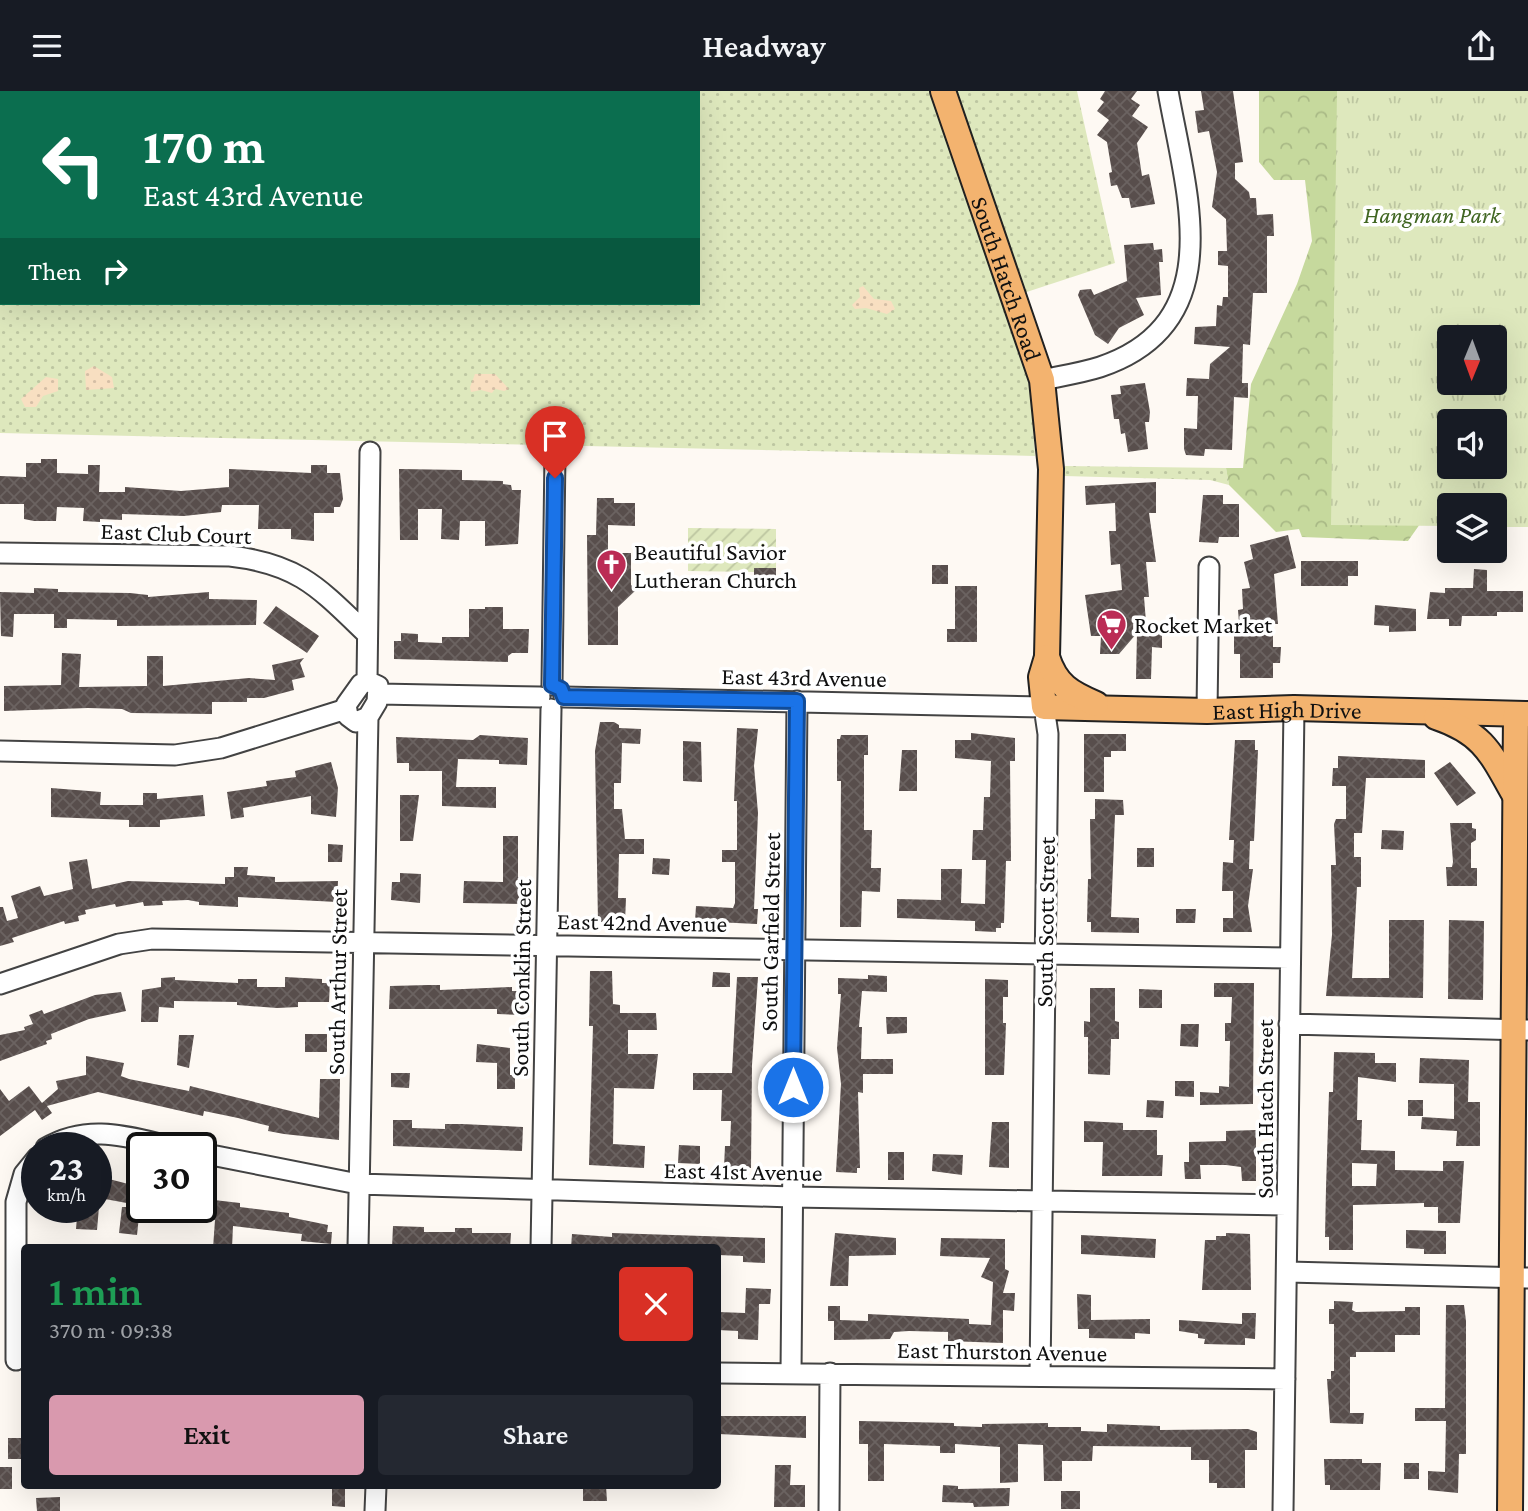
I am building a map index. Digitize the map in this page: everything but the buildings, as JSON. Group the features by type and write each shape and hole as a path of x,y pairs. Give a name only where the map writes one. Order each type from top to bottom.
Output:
{"main road":[{"name":"South Hatch Road","path":"943,91 1042,380 1051,469"},
{"name":"South Scott Street","path":"1044,707 1041,677 1047,657 1051,469"},
{"path":"1047,657 1054,677 1063,688 1109,709"},
{"name":"East High Drive","path":"1044,707 1207,711 1293,708 1522,714"},
{"path":"1419,711 1455,723 1480,739 1492,753 1516,797"},
{"path":"1510,1511 1520,1278 1521,1030 1516,797 1522,714"}],"street":[{"path":"1042,380 1100,367 1140,348 1160,331 1175,311 1186,285 1191,258 1191,223 1168,91"},
{"path":"370,452 367,633 373,687 368,717 356,722 348,716 346,709 349,700 373,687"},
{"name":"South Conklin Street","path":"541,1244 555,453"},
{"name":"East Club Court","path":"0,552 230,556 261,560 304,577 367,633"},
{"path":"1207,711 1209,567"},
{"name":"East 43rd Avenue","path":"373,687 552,697 1044,707"},
{"name":"South Garfield Street","path":"791,1373 797,701"},
{"name":"South Scott Street","path":"1040,1376 1048,734 1044,707"},
{"name":"South Hatch Street","path":"1283,1511 1293,708"},
{"path":"0,751 175,755 221,748 346,709"},
{"name":"South Arthur Street","path":"358,1244 368,717"},
{"name":"East 42nd Avenue","path":"0,984 120,944 152,939 1290,958"},
{"path":"1289,1024 1521,1030"},
{"name":"East 41st Avenue","path":"217,1156 358,1184 792,1197 1287,1205"},
{"path":"13,1360 16,1202 21,1184"},
{"path":"1288,1272 1520,1278"},
{"name":"East Thurston Avenue","path":"721,1373 1285,1379"},
{"path":"829,1511 830,1373"},
{"path":"375,1511 376,1489"}],"green space":[{"path":"700,91 1077,91 1115,263 1005,299 1031,388 1035,456 0,433 0,305 700,305"},
{"name":"Hangman Park","path":"1259,91 1528,91 1528,504 1507,502 1507,493 1437,493 1437,506 1432,507 1408,541 1302,537 1299,529 1276,532 1229,485 1226,468 1243,468 1251,384 1297,284 1312,241 1305,180 1274,180 1259,162"},
{"name":"Hangman Park","path":"1337,91 1528,91 1528,527 1507,527 1507,493 1437,493 1437,526 1331,525"},
{"path":"1065,466 1226,468 1229,485 1210,480 1064,476"},
{"path":"688,528 776,529 776,568 754,568 754,572 688,571"}],"sand":[{"path":"863,286 874,299 891,301 895,309 887,314 866,308 855,309 852,305 860,297 859,288"},
{"path":"94,366 112,377 114,388 86,390 85,371"},
{"path":"475,374 495,374 509,389 495,389 492,393 481,390 471,392"},
{"path":"46,377 58,379 58,391 43,396 36,407 25,407 21,399"}],"place":[{"name":"Beautiful Savior Lutheran Church","path":"611,592"},
{"name":"Rocket Market","path":"1111,651"}],"route":[{"path":"555,478 552,685 561,689 564,697 797,701 793,1087"}]}
